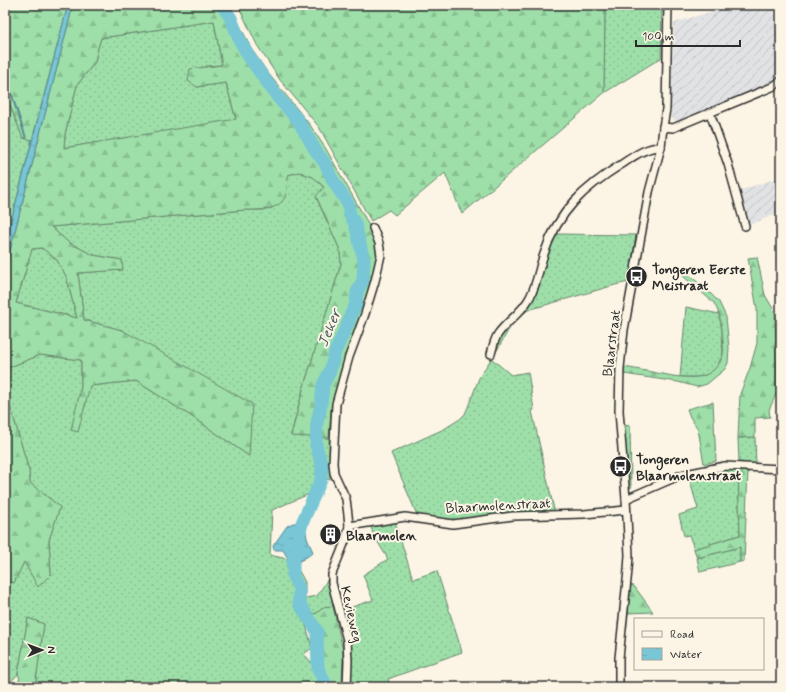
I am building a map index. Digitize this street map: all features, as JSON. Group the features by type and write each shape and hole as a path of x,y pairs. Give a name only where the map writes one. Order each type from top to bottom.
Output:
{"street":[{"name":"Blaarstraat","path":"618,687 619,658 629,555 619,412 620,368 624,330 649,192 661,147 666,109 668,5"},
{"path":"663,127 672,128 772,87 781,81"},
{"path":"710,113 728,164 745,226"},
{"path":"491,354 495,339 499,332 525,306 530,297 550,238 567,209 586,189 608,173 645,150 654,147 661,147"},
{"path":"349,526 346,500 334,473 335,412 349,357 365,314 381,255 379,243 373,228"},
{"path":"626,498 681,475 725,466 781,469"},
{"name":"Blaarmolenstraat","path":"349,526 405,517 453,524 513,516 584,514 626,510"},
{"name":"Kevieweg","path":"347,687 347,640 332,583 332,574 346,539 349,526"}],"shaded area":[{"path":"723,5 774,5 774,13 781,47 779,48 780,51 778,53 781,75 763,87 685,121 677,122 670,117 674,23 723,8"},
{"path":"781,177 781,212 747,226 738,191"}],"green space":[{"path":"5,5 68,5 32,140 23,138 5,93"},
{"path":"73,5 230,5 252,50 268,73 310,125 326,149 373,234 378,257 363,311 347,351 335,393 331,409 329,438 291,436 302,393 341,264 340,250 316,196 324,187 313,177 299,172 288,175 286,194 280,204 275,207 51,227 68,242 93,255 122,260 123,270 78,273 84,320 122,330 252,404 249,456 194,418 136,381 90,386 78,432 71,430 81,387 81,360 40,355 5,369 5,270","holes":["214,21 222,65 190,69 188,81 197,87 226,83 236,119 64,148 65,134 77,85 95,62 101,38","42,248 57,260 66,276 77,318 16,303 32,249"]},
{"path":"238,5 605,5 604,93 462,214 445,173 395,215 389,210 371,221 319,127 280,80 257,45"},
{"path":"605,5 662,5 661,58 604,93"},
{"path":"214,21 222,65 206,66 197,87 226,83 236,120 64,148 65,134 77,85 95,62 101,38"},
{"path":"5,93 23,138 32,140 5,244"},
{"path":"299,172 313,177 325,188 316,197 340,250 341,264 302,393 291,435 329,438 330,479 317,481 309,494 272,510 270,555 287,559 290,562 290,566 294,567 295,564 305,582 305,598 317,596 329,577 333,606 324,607 317,613 313,614 304,601 301,604 294,606 306,625 312,648 304,654 313,664 318,678 324,687 35,687 44,624 28,618 18,674 5,687 5,581 14,583 24,561 38,586 51,574 49,540 60,507 30,483 29,471 12,412 5,394 5,369 40,355 81,360 81,387 72,430 78,431 90,386 136,381 194,418 249,456 122,330 84,320 78,273 122,270 122,260 93,255 68,242 51,227 245,210 264,210 272,208 286,194 288,175"},
{"path":"554,234 636,235 629,282 528,310 513,322 492,359 511,375 528,372 534,410 532,411 555,514 466,520 433,518 417,515 391,453 444,429 465,414 479,378 491,359 502,332 527,307"},
{"path":"43,248 57,260 66,276 77,318 16,303 32,249"},
{"path":"757,257 765,295 775,312 777,392 769,410 770,417 755,418 755,437 738,438 740,394 750,368 757,343 757,309 748,258"},
{"path":"681,268 719,302 726,317 729,348 728,363 725,369 707,384 697,387 678,382 624,374 624,367 673,376 698,377 706,375 714,370 720,363 723,348 721,322 718,312 714,303 676,270"},
{"path":"686,307 719,314 722,331 723,354 716,368 709,374 698,377 680,377"},
{"path":"5,394 12,412 29,471 30,483 60,507 49,540 51,574 38,587 24,562 14,583 5,581"},
{"path":"713,402 716,461 704,464 698,429 690,417 687,409"},
{"path":"624,425 630,426 632,487 629,488"},
{"path":"755,437 756,466 739,463 738,438"},
{"path":"721,469 738,470 740,535 694,549 689,535 684,536 679,515 698,509 689,478"},
{"path":"738,470 748,472 744,561 740,562 740,547 697,558 694,549 740,535"},
{"path":"395,522 413,579 437,571 462,652 388,679 391,687 350,687 350,640 343,610 373,600 363,575 388,559 373,534 371,526"},
{"path":"740,547 740,562 700,572 697,558"},
{"path":"630,585 634,586 653,612 628,613"},
{"path":"333,606 343,651 342,687 331,687 325,679 321,664 322,652 315,642 309,625 313,614 317,613 324,607"},
{"path":"28,618 44,624 35,687 11,687 20,679 18,674"}],"water":[{"path":"68,5 73,5 5,270 5,244"},
{"path":"318,481 323,484 306,524 298,521"},
{"path":"293,523 305,525 307,538 313,552 295,564 294,567 289,566 290,562 283,550 274,550 273,546 287,526"}],"waterway":[{"name":"Jeker","path":"222,5 231,18 239,39 249,57 279,99 298,120 348,204 350,215 355,224 364,260 363,280 357,292 356,304 335,352 330,371 323,385 317,423 316,445 322,466 321,480 302,523 293,562 293,577 299,588 299,603 317,631 318,669 327,687"},
{"path":"5,75 26,138"}],"place":[{"name":"Tongeren Eerste Meistraat","path":"637,277"},
{"name":"Tongeren Blaarmolenstraat","path":"621,467"},
{"name":"Blaarmolen","path":"330,535"}]}
